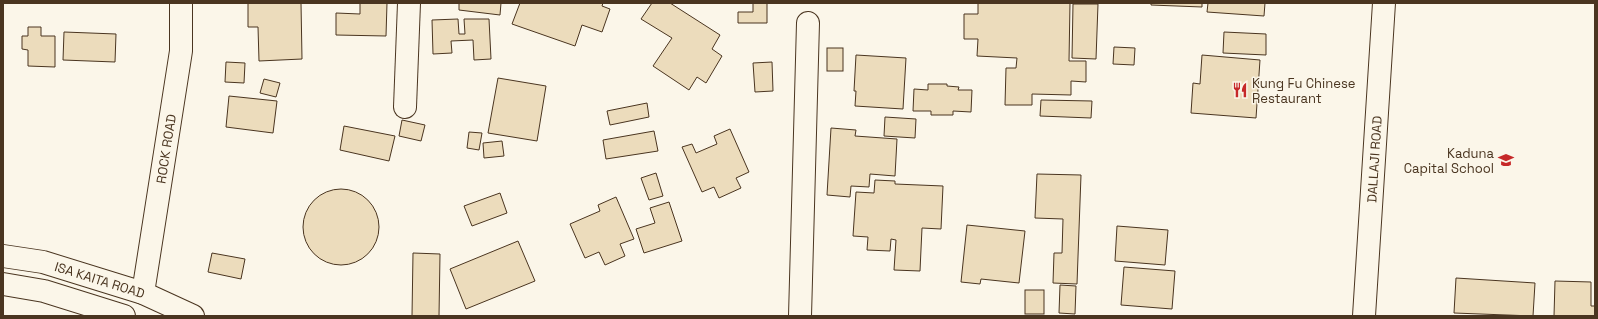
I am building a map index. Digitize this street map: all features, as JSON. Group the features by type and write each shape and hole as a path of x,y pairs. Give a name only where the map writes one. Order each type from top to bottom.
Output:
{"street":[{"name":"ROCK ROAD","path":"143,293 180,51 181,3"},
{"path":"405,107 409,3"},
{"name":"DALLAJI ROAD","path":"1364,316 1384,3"},
{"path":"800,316 808,23"},
{"name":"ISA KAITA ROAD","path":"3,256 43,262 143,293 193,316"},
{"name":"ISA KAITA ROAD","path":"3,284 44,291 124,316"}],"building":[{"path":"248,3 301,3 302,59 259,61 258,27 248,27"},
{"path":"360,3 387,3 386,36 336,35 336,13 360,14"},
{"path":"459,3 501,3 500,15 459,10"},
{"path":"520,3 603,3 602,6 610,9 602,32 582,25 575,46 512,24"},
{"path":"652,3 670,3 720,35 712,49 722,56 706,83 697,77 689,90 653,66 672,38 641,19"},
{"path":"753,3 767,3 767,23 738,23 738,12 753,12"},
{"path":"978,3 1070,3 1069,61 1086,61 1086,82 1071,81 1071,95 1032,94 1032,105 1005,105 1006,68 1016,68 1017,58 977,56 978,39 964,39 964,14 978,14"},
{"path":"1151,3 1202,3 1202,7 1151,5"},
{"path":"1208,3 1265,3 1264,16 1207,12"},
{"path":"1073,4 1098,4 1096,59 1072,58"},
{"path":"458,19 459,34 465,34 464,19 489,19 491,59 474,60 473,40 451,41 452,53 433,54 432,20"},
{"path":"28,27 41,27 41,36 55,36 55,67 28,66 28,50 22,49 22,36 28,36"},
{"path":"64,32 116,34 115,62 63,60"},
{"path":"1224,32 1266,34 1266,55 1223,53"},
{"path":"1114,47 1135,48 1134,65 1113,64"},
{"path":"827,48 843,48 843,71 827,71"},
{"path":"856,55 906,58 903,109 855,106 856,91 854,91"},
{"path":"1202,55 1260,60 1256,118 1191,113 1193,83 1200,84"},
{"path":"226,62 245,63 244,83 225,82"},
{"path":"772,62 773,91 755,92 753,63"},
{"path":"498,78 546,86 537,141 488,133"},
{"path":"264,79 280,83 276,97 260,93"},
{"path":"928,84 947,84 947,86 959,87 958,90 972,90 971,112 953,111 953,115 931,115 931,111 913,111 914,89 928,90"},
{"path":"229,96 277,101 273,133 226,127"},
{"path":"1041,100 1092,101 1091,118 1040,116"},
{"path":"647,103 649,117 610,125 607,111"},
{"path":"885,117 916,119 915,138 884,136"},
{"path":"402,120 425,125 421,141 399,136"},
{"path":"344,126 395,136 389,161 340,150"},
{"path":"831,128 856,130 855,136 897,139 895,176 870,174 869,187 851,186 850,197 827,195"},
{"path":"730,129 749,172 736,178 741,188 719,198 714,187 702,192 682,147 692,144 696,153 717,144 714,136"},
{"path":"654,131 658,151 606,159 603,140"},
{"path":"469,132 482,133 479,150 467,148"},
{"path":"502,141 504,156 484,158 483,143"},
{"path":"656,173 663,196 649,200 641,178"},
{"path":"1037,174 1081,175 1077,284 1053,283 1054,253 1062,253 1063,219 1035,218"},
{"path":"875,180 895,181 895,184 943,186 941,229 922,228 920,271 894,270 896,240 891,239 890,251 867,250 868,237 853,236 856,192 874,193"},
{"path":"341,189 355,192 368,200 376,213 379,227 376,241 368,254 355,262 341,265 327,262 314,254 306,241 303,227 306,213 314,200 327,192"},
{"path":"500,193 507,213 472,226 464,206"},
{"path":"616,197 634,239 620,244 625,256 605,265 599,252 585,258 570,224 600,211 598,205"},
{"path":"669,202 682,241 644,253 636,229 655,223 650,208"},
{"path":"967,225 1025,231 1019,283 981,279 980,284 961,282"},
{"path":"1117,226 1168,230 1165,265 1115,261"},
{"path":"518,241 535,281 466,309 450,269"},
{"path":"212,253 245,259 241,279 208,272"},
{"path":"413,253 440,254 439,316 412,316"},
{"path":"1124,267 1175,271 1172,309 1121,305"},
{"path":"1456,278 1535,283 1533,316 1454,313"},
{"path":"1555,281 1591,282 1591,306 1595,306 1595,316 1554,316"},
{"path":"1060,285 1076,286 1075,314 1059,313"},
{"path":"1025,290 1044,290 1044,314 1025,314"}],"place":[{"name":"Kung Fu Chinese Restaurant","path":"1240,90"},
{"name":"Kaduna Capital School","path":"1506,160"}]}
